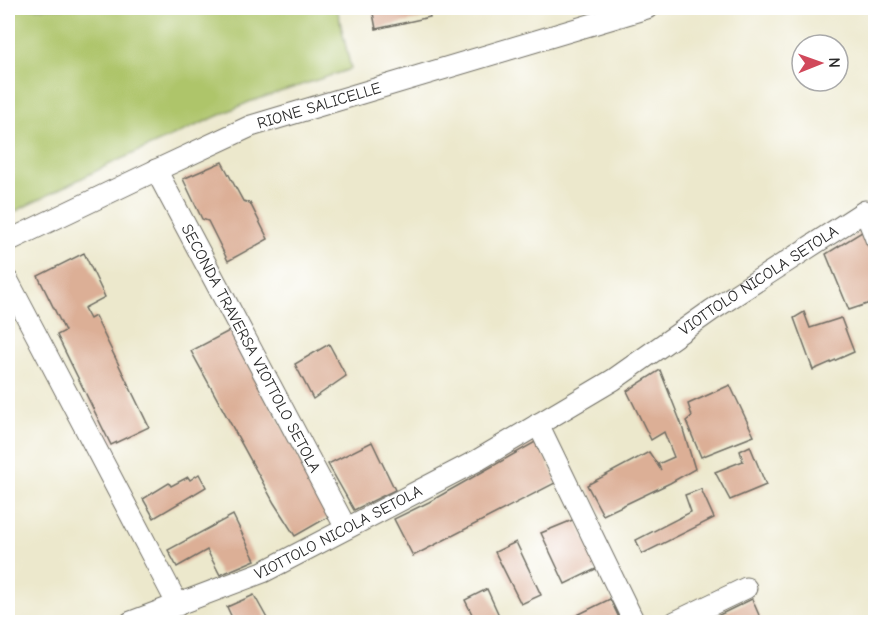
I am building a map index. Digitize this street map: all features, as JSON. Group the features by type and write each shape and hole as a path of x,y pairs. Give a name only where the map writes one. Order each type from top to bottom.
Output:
{"street":[{"name":"RIONE SALICELLE","path":"8,241 251,126 647,8"},
{"name":"SECONDA TRAVERSA VIOTTOLO SETOLA","path":"156,170 346,528"},
{"name":"VIOTTOLO NICOLA SETOLA","path":"131,622 263,572 477,460 613,380 712,310 864,211 876,239"},
{"path":"8,281 178,605"},
{"path":"538,424 634,622"},
{"path":"675,622 746,588"}],"green space":[{"path":"8,8 337,8 351,69 249,102 110,164 8,215"}],"building":[{"path":"372,8 428,8 430,17 376,29"},
{"path":"222,162 243,201 250,203 268,239 228,261 208,221 202,219 183,179"},
{"path":"865,230 876,256 876,301 849,310 826,254"},
{"path":"84,253 105,297 84,308 90,319 95,316 149,427 111,445 57,335 65,331 38,276"},
{"path":"804,312 810,328 841,318 854,352 813,370 794,318"},
{"path":"231,330 330,516 295,536 274,503 191,351"},
{"path":"329,344 346,376 313,399 295,364"},
{"path":"660,370 681,423 695,469 603,515 587,485 649,452 661,470 658,464 674,457 664,432 651,440 627,391"},
{"path":"730,385 754,436 701,457 686,421 692,416 688,404"},
{"path":"537,441 557,482 413,556 394,519 429,502"},
{"path":"372,442 395,490 354,510 328,464"},
{"path":"750,446 766,485 730,500 715,472 743,461 740,451"},
{"path":"199,474 206,487 154,518 143,499 169,483 171,486 188,477 190,480"},
{"path":"701,489 714,518 642,554 636,540 691,512 685,495"},
{"path":"233,515 255,560 220,575 207,550 177,567 168,550"},
{"path":"575,519 600,567 565,584 541,533"},
{"path":"516,542 541,595 521,604 495,552"},
{"path":"487,589 502,622 476,622 465,600"},
{"path":"254,595 269,622 234,622 227,607"},
{"path":"610,599 621,622 563,622"},
{"path":"752,599 762,622 705,622"}]}
